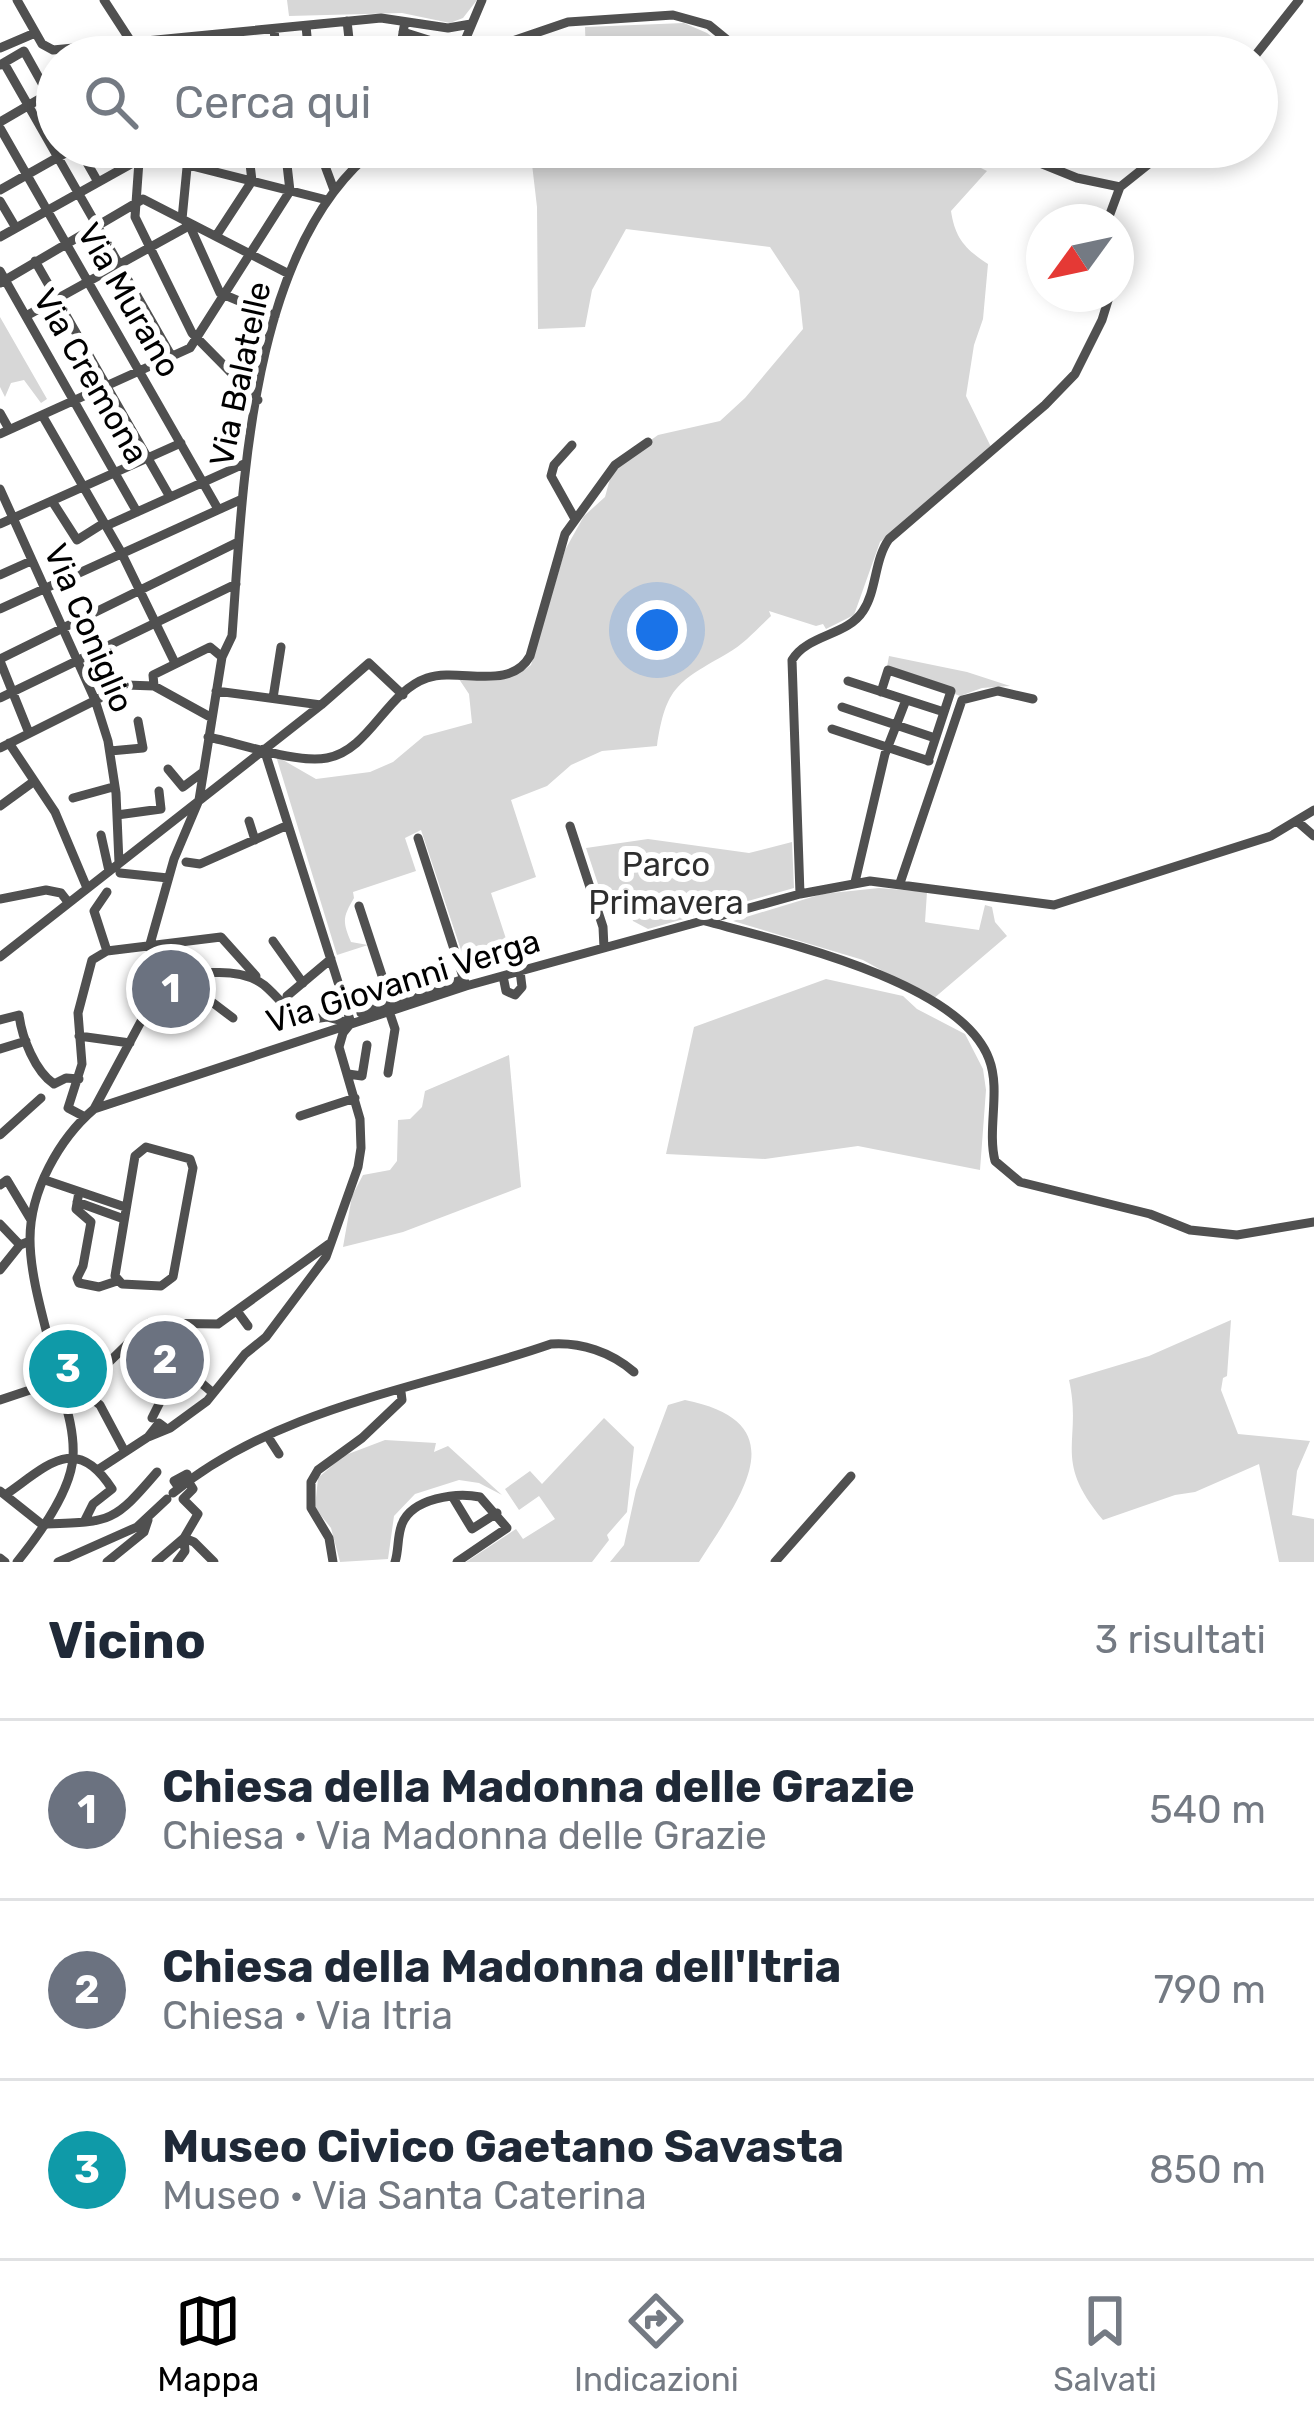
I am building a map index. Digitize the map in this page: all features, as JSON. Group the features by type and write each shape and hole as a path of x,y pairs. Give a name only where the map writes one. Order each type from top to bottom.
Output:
{"street":[{"path":"16,0 37,36"},
{"path":"467,36 482,0"},
{"path":"1271,36 1299,0"},
{"path":"105,1 129,36"},
{"path":"526,36 568,22 673,16 709,26 722,36"},
{"path":"201,36 381,18 424,36"},
{"path":"347,21 349,36"},
{"path":"405,26 472,24"},
{"path":"426,25 448,36"},
{"path":"306,26 307,36"},
{"path":"403,36 405,26"},
{"path":"274,30 275,36"},
{"path":"0,32 3,47 35,33"},
{"path":"36,75 24,51 2,64 36,120"},
{"path":"0,125 36,101"},
{"name":"Via Murano","path":"0,125 218,509"},
{"path":"0,190 40,168"},
{"path":"64,168 172,357"},
{"path":"89,168 98,182"},
{"path":"0,237 123,168"},
{"path":"137,168 135,217 196,338 258,400"},
{"path":"26,316 185,228 188,168"},
{"path":"200,168 290,191 331,195 324,168"},
{"path":"216,236 252,181 250,168"},
{"path":"0,413 5,431 190,348 290,191 287,168"},
{"name":"Via Balatelle","path":"150,944 168,878 199,800 222,657 232,636 246,463 275,316 289,274 331,195 353,168"},
{"path":"1052,168 1120,187"},
{"path":"1114,204 1120,187 1144,168"},
{"path":"2,278 143,200 289,274"},
{"path":"0,201 16,228"},
{"path":"185,221 224,295 275,316"},
{"path":"35,262 169,495"},
{"name":"Via Cremona","path":"2,278 136,510"},
{"path":"800,894 792,660 808,644 856,618 866,605 879,556 889,538 1076,374 1104,312"},
{"path":"42,415 121,553 174,661"},
{"path":"87,888 56,812 4,746 140,682 154,686 210,727 264,749 316,759 339,755 427,678 499,676 525,664 560,545 614,465 648,442"},
{"path":"0,524 181,443"},
{"path":"572,445 554,465 551,476 575,519"},
{"path":"52,501 77,540 246,463"},
{"name":"Via Coniglio","path":"0,489 107,736 117,815 116,869"},
{"path":"0,609 242,499"},
{"path":"29,733 0,660 238,542"},
{"path":"0,575 31,561"},
{"path":"0,698 236,584"},
{"path":"154,686 155,672 227,642"},
{"path":"210,647 222,657"},
{"path":"273,698 281,647"},
{"path":"0,957 369,663 403,695"},
{"path":"881,692 888,670 951,691 935,738 934,763"},
{"path":"848,681 944,712"},
{"path":"219,691 321,705"},
{"path":"900,884 934,763 962,700 998,691 1033,699"},
{"path":"855,882 906,700"},
{"path":"842,707 935,738"},
{"path":"110,752 143,748 139,721"},
{"path":"832,729 934,763"},
{"path":"92,741 107,736"},
{"path":"99,1469 123,1448 148,1437 159,1424 169,1429 216,1392 245,1354 266,1337 319,1270 334,1241 361,1148 356,1098 339,1047 350,1020 264,749"},
{"path":"167,769 183,787 203,772"},
{"path":"0,806 33,782"},
{"path":"74,798 113,788"},
{"path":"117,815 161,808 159,791"},
{"name":"Via Giovanni Verga","path":"90,1113 465,983 800,894 855,882 1040,905 1069,902 1271,836 1314,810"},
{"path":"249,821 255,840"},
{"path":"1298,822 1314,836"},
{"path":"186,862 200,864 288,825"},
{"path":"570,826 603,927 604,948"},
{"path":"101,835 116,869"},
{"path":"418,838 465,983"},
{"path":"116,869 168,878"},
{"path":"0,881 2,898 46,890 61,893 68,902"},
{"path":"106,951 92,911 107,892"},
{"path":"359,906 395,1029 388,1073"},
{"path":"704,920 865,968 970,1028 991,1063 995,1161 1020,1182 1150,1214 1190,1230 1237,1235 1314,1222"},
{"path":"603,927 617,944"},
{"path":"90,1113 68,1108 79,1079 78,1013 92,960 106,951 221,938 298,1021 350,1020"},
{"path":"273,940 303,982"},
{"path":"4,1265 25,1243 45,1180 72,1130 90,1113 150,1007 156,982 150,944"},
{"path":"287,996 331,958"},
{"path":"502,976 506,991 515,995 522,987 520,971"},
{"path":"156,982 230,973 262,983"},
{"path":"179,977 233,1018"},
{"path":"0,1020 19,1015 44,1077 54,1084 79,1079"},
{"path":"79,1036 130,1043"},
{"path":"310,1037 328,1043 346,1070 362,1076 368,1045"},
{"path":"0,1049 26,1041"},
{"path":"101,1092 111,1102"},
{"path":"0,1135 41,1098"},
{"path":"300,1116 356,1098"},
{"path":"78,1197 77,1210 91,1222 79,1283 161,1286 170,1281 193,1168 190,1159 142,1148 136,1156 117,1281"},
{"path":"0,1185 7,1180 32,1220"},
{"path":"45,1180 124,1213"},
{"path":"1,1228 25,1243 32,1255 72,1434 73,1458 46,1526 17,1562"},
{"path":"50,1340 105,1366 149,1323 218,1324 334,1241"},
{"path":"308,1258 319,1270"},
{"path":"237,1311 248,1326"},
{"path":"58,1562 148,1520 179,1487 268,1437 355,1401 568,1343 600,1351 634,1372"},
{"path":"152,1418 166,1390 185,1369 216,1392"},
{"path":"0,1400 57,1373"},
{"path":"57,1373 91,1395 123,1448"},
{"path":"331,1561 327,1532 311,1508 311,1482 323,1466 402,1400 400,1391"},
{"path":"69,1408 91,1395"},
{"path":"268,1437 279,1454"},
{"path":"84,1522 93,1504 112,1489 99,1469 73,1458 58,1458 3,1493 46,1526 84,1522 122,1512 157,1472"},
{"path":"775,1562 851,1476"},
{"path":"156,1562 184,1538 198,1514 183,1499 193,1489 179,1487"},
{"path":"394,1562 404,1518 419,1506 475,1495 495,1510 507,1528 457,1562"},
{"path":"452,1496 472,1529 507,1498"},
{"path":"107,1562 144,1532 148,1520"},
{"path":"177,1562 185,1551 184,1538"},
{"path":"184,1538 214,1562"},
{"path":"82,1562 96,1545"}],"green space":[{"path":"287,0 477,0 463,18 450,23 402,13 289,16"},
{"path":"684,23 711,36 585,36 585,27"},
{"path":"532,168 987,171 951,211 962,242 988,264 983,319 966,396 991,447 880,542 854,615 826,629 823,624 769,611 771,616 745,641 677,688 665,710 657,746 602,751 571,765 547,786 511,800 536,877 491,893 512,957 468,971 421,830 405,838 416,871 353,892 346,929 351,942 368,945 337,955 276,756 316,779 370,772 393,762 424,736 472,723 469,694 459,679 505,677 531,665 565,550 584,516 605,497 611,475 624,459 658,435 720,421 803,329 799,291 770,247 626,229 592,290 585,327 538,329"},
{"path":"0,317 47,399 41,403 24,380 11,383 5,397 0,387"},
{"path":"889,656 1010,686 960,696 887,667"},
{"name":"Parco Primavera","path":"648,839 749,853 792,842 794,888 648,929 633,921 626,899 605,905 586,848"},
{"path":"879,888 927,892 925,922 930,923 979,930 985,905 992,907 995,922 1007,936 933,999 863,960 733,921 822,894"},
{"path":"826,979 903,996 917,1009 965,1034 983,1069 986,1090 980,1170 858,1146 765,1159 666,1154 694,1027"},
{"path":"509,1055 521,1187 403,1232 343,1247 352,1196 363,1175 390,1170 397,1161 398,1120 410,1119 422,1107 425,1091"},
{"path":"1231,1320 1227,1376 1221,1390 1238,1434 1310,1441 1297,1471 1292,1515 1314,1519 1314,1562 1279,1562 1259,1464 1195,1492 1103,1520 1078,1481 1069,1380 1149,1356"},
{"path":"685,1400 721,1411 742,1426 751,1445 742,1490 699,1562 610,1562 624,1545 636,1490 668,1405"},
{"path":"604,1418 634,1447 627,1512 592,1562 466,1562 516,1529 523,1539 555,1519 539,1496 519,1510 505,1489 530,1471 542,1484"},
{"path":"385,1440 436,1443 434,1452 448,1446 502,1495 479,1483 459,1480 415,1494 394,1516 388,1559 340,1562 331,1528 315,1508 318,1478 343,1456"}],"place":[{"name":"Chiesa della Madonna delle Grazie","path":"171,989"},
{"name":"Chiesa della Madonna dell'Itria","path":"165,1360"},
{"name":"Museo Civico Gaetano Savasta","path":"68,1369"}]}
